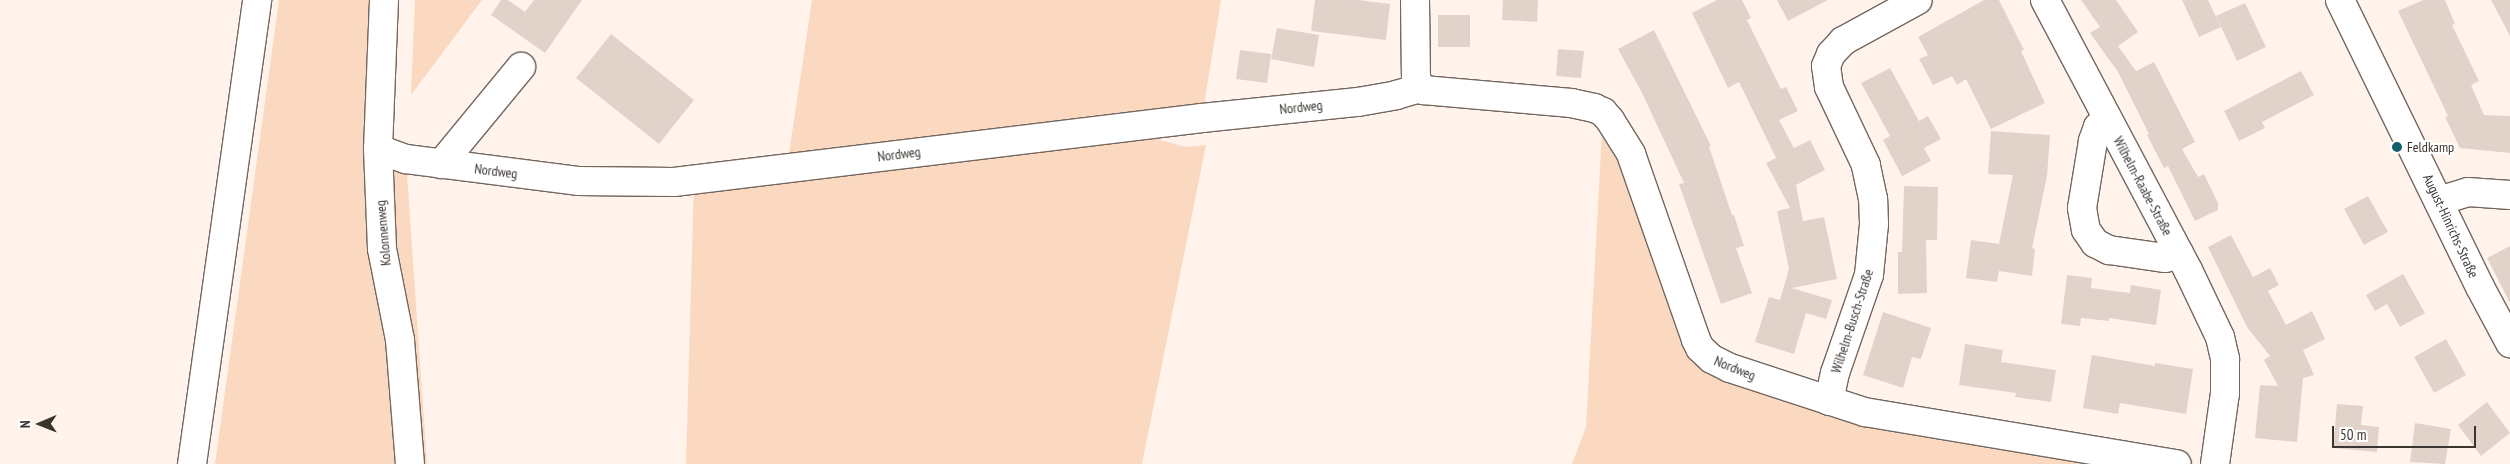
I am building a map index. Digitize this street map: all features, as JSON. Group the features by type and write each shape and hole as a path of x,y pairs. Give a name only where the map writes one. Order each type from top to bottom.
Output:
{"street":[{"path":"192,464 256,0"},
{"name":"Kolonnenweg","path":"384,0 378,149 382,249 400,340 410,464"},
{"path":"1414,0 1416,77 1420,88"},
{"name":"Wilhelm-Busch-Straße","path":"1829,401 1835,373 1869,275 1874,224 1873,199 1866,165 1829,87 1826,66 1831,54 1843,41 1918,0"},
{"name":"Wilhelm-Raabe-Straße","path":"2044,0 2212,316 2223,348 2225,393 2215,464"},
{"name":"August-Hinrichs-Straße","path":"2340,0 2483,294 2510,343"},
{"path":"441,164 521,67"},
{"name":"Nordweg","path":"378,149 406,159 578,181 674,182 1192,119 1358,102 1396,96 1420,88 1435,92 1571,103 1603,112 1618,130 1631,154 1700,348 1712,359 1730,368 1865,412 2177,464"},
{"name":"Wilhelm-Raabe-Straße","path":"2107,118 2098,127 2093,141 2082,208 2086,230 2095,243 2109,250 2165,258 2180,254"},
{"path":"2439,201 2468,192 2510,195"}],"shaded area":[{"path":"279,0 369,0 368,155 406,159 427,464 215,464"},
{"path":"415,0 482,0 411,95"},
{"path":"812,0 1221,0 1202,118 788,160"},
{"path":"1603,112 1705,373 2130,464 1572,464 1586,427"},
{"path":"1154,138 1185,147 1206,145 1142,464 686,464 694,179"}],"building":[{"path":"501,0 508,0 525,12 534,0 582,0 545,53 491,15"},
{"path":"1315,0 1358,0 1390,4 1386,40 1311,31"},
{"path":"1503,0 1538,0 1537,22 1502,20"},
{"path":"1717,0 1742,0 1751,18 1747,20 1781,89 1786,87 1798,111 1779,120 1794,148 1810,140 1825,170 1796,185 1803,221 1824,217 1837,279 1792,288 1832,300 1826,319 1806,313 1794,354 1755,342 1769,297 1780,300 1789,269 1777,211 1790,208 1766,163 1776,158 1739,82 1728,88 1692,13"},
{"path":"1777,0 1828,0 1788,21"},
{"path":"1984,0 1999,0 2024,50 2021,51 2045,103 1991,129 1966,79 1957,85 1952,76 1933,85 1919,59 1928,55 1918,37"},
{"path":"2081,0 2116,0 2138,32 2118,46 2136,71 2154,62 2195,142 2182,149 2198,177 2204,174 2218,203 2218,210 2195,221 2168,166 2164,168 2118,72 2090,33 2100,27"},
{"path":"2182,0 2208,0 2221,27 2199,37"},
{"path":"2423,0 2445,0 2455,24 2452,25 2479,81 2471,85 2484,115 2510,116 2510,153 2460,148 2445,117 2448,116 2398,11"},
{"path":"2491,0 2510,0 2510,36"},
{"path":"2245,3 2266,47 2237,61 2216,16"},
{"path":"1438,15 1470,15 1470,47 1438,47"},
{"path":"1277,28 1319,35 1314,67 1271,59"},
{"path":"1654,30 1711,146 1709,147 1744,246 1736,248 1752,293 1721,304 1679,184 1684,183 1643,95 1618,49"},
{"path":"611,34 694,100 659,144 576,78"},
{"path":"1558,49 1584,51 1581,78 1556,76"},
{"path":"1240,50 1271,54 1267,83 1236,79"},
{"path":"1890,68 1919,121 1928,116 1941,139 1924,148 1931,161 1902,176 1883,140 1890,136 1861,83"},
{"path":"2301,71 2314,95 2262,122 2265,128 2239,141 2224,111"},
{"path":"1991,131 2050,135 2047,176 2032,248 2035,249 2032,276 1999,271 1997,282 1966,278 1971,240 1999,244 2013,175 1988,174"},
{"path":"1904,186 1938,187 1937,240 1926,240 1927,293 1898,294 1898,252 1902,252"},
{"path":"2368,196 2388,232 2364,245 2344,209"},
{"path":"2231,235 2253,277 2270,268 2279,285 2268,291 2286,325 2312,311 2325,339 2303,350 2314,375 2303,378 2297,442 2255,438 2260,385 2278,386 2264,360 2270,356 2247,327 2208,247"},
{"path":"2510,246 2510,303 2487,258"},
{"path":"2403,274 2425,313 2400,327 2387,304 2375,311 2366,295"},
{"path":"2067,275 2092,278 2091,288 2130,293 2131,285 2161,290 2156,325 2109,318 2109,321 2081,318 2080,326 2061,324"},
{"path":"1883,312 1931,328 1921,359 1912,357 1903,388 1863,375"},
{"path":"2446,339 2466,375 2434,393 2414,357"},
{"path":"1965,344 2003,350 2001,362 2056,370 2051,402 2015,397 2016,393 1959,385"},
{"path":"2092,355 2155,366 2155,363 2193,369 2186,414 2120,403 2118,414 2083,408"},
{"path":"2487,402 2510,433 2481,456 2458,425"},
{"path":"2337,404 2363,406 2361,425 2379,427 2377,452 2333,448"},
{"path":"2415,423 2451,429 2445,464 2410,462"}],"place":[{"name":"Feldkamp","path":"2397,147"}]}
